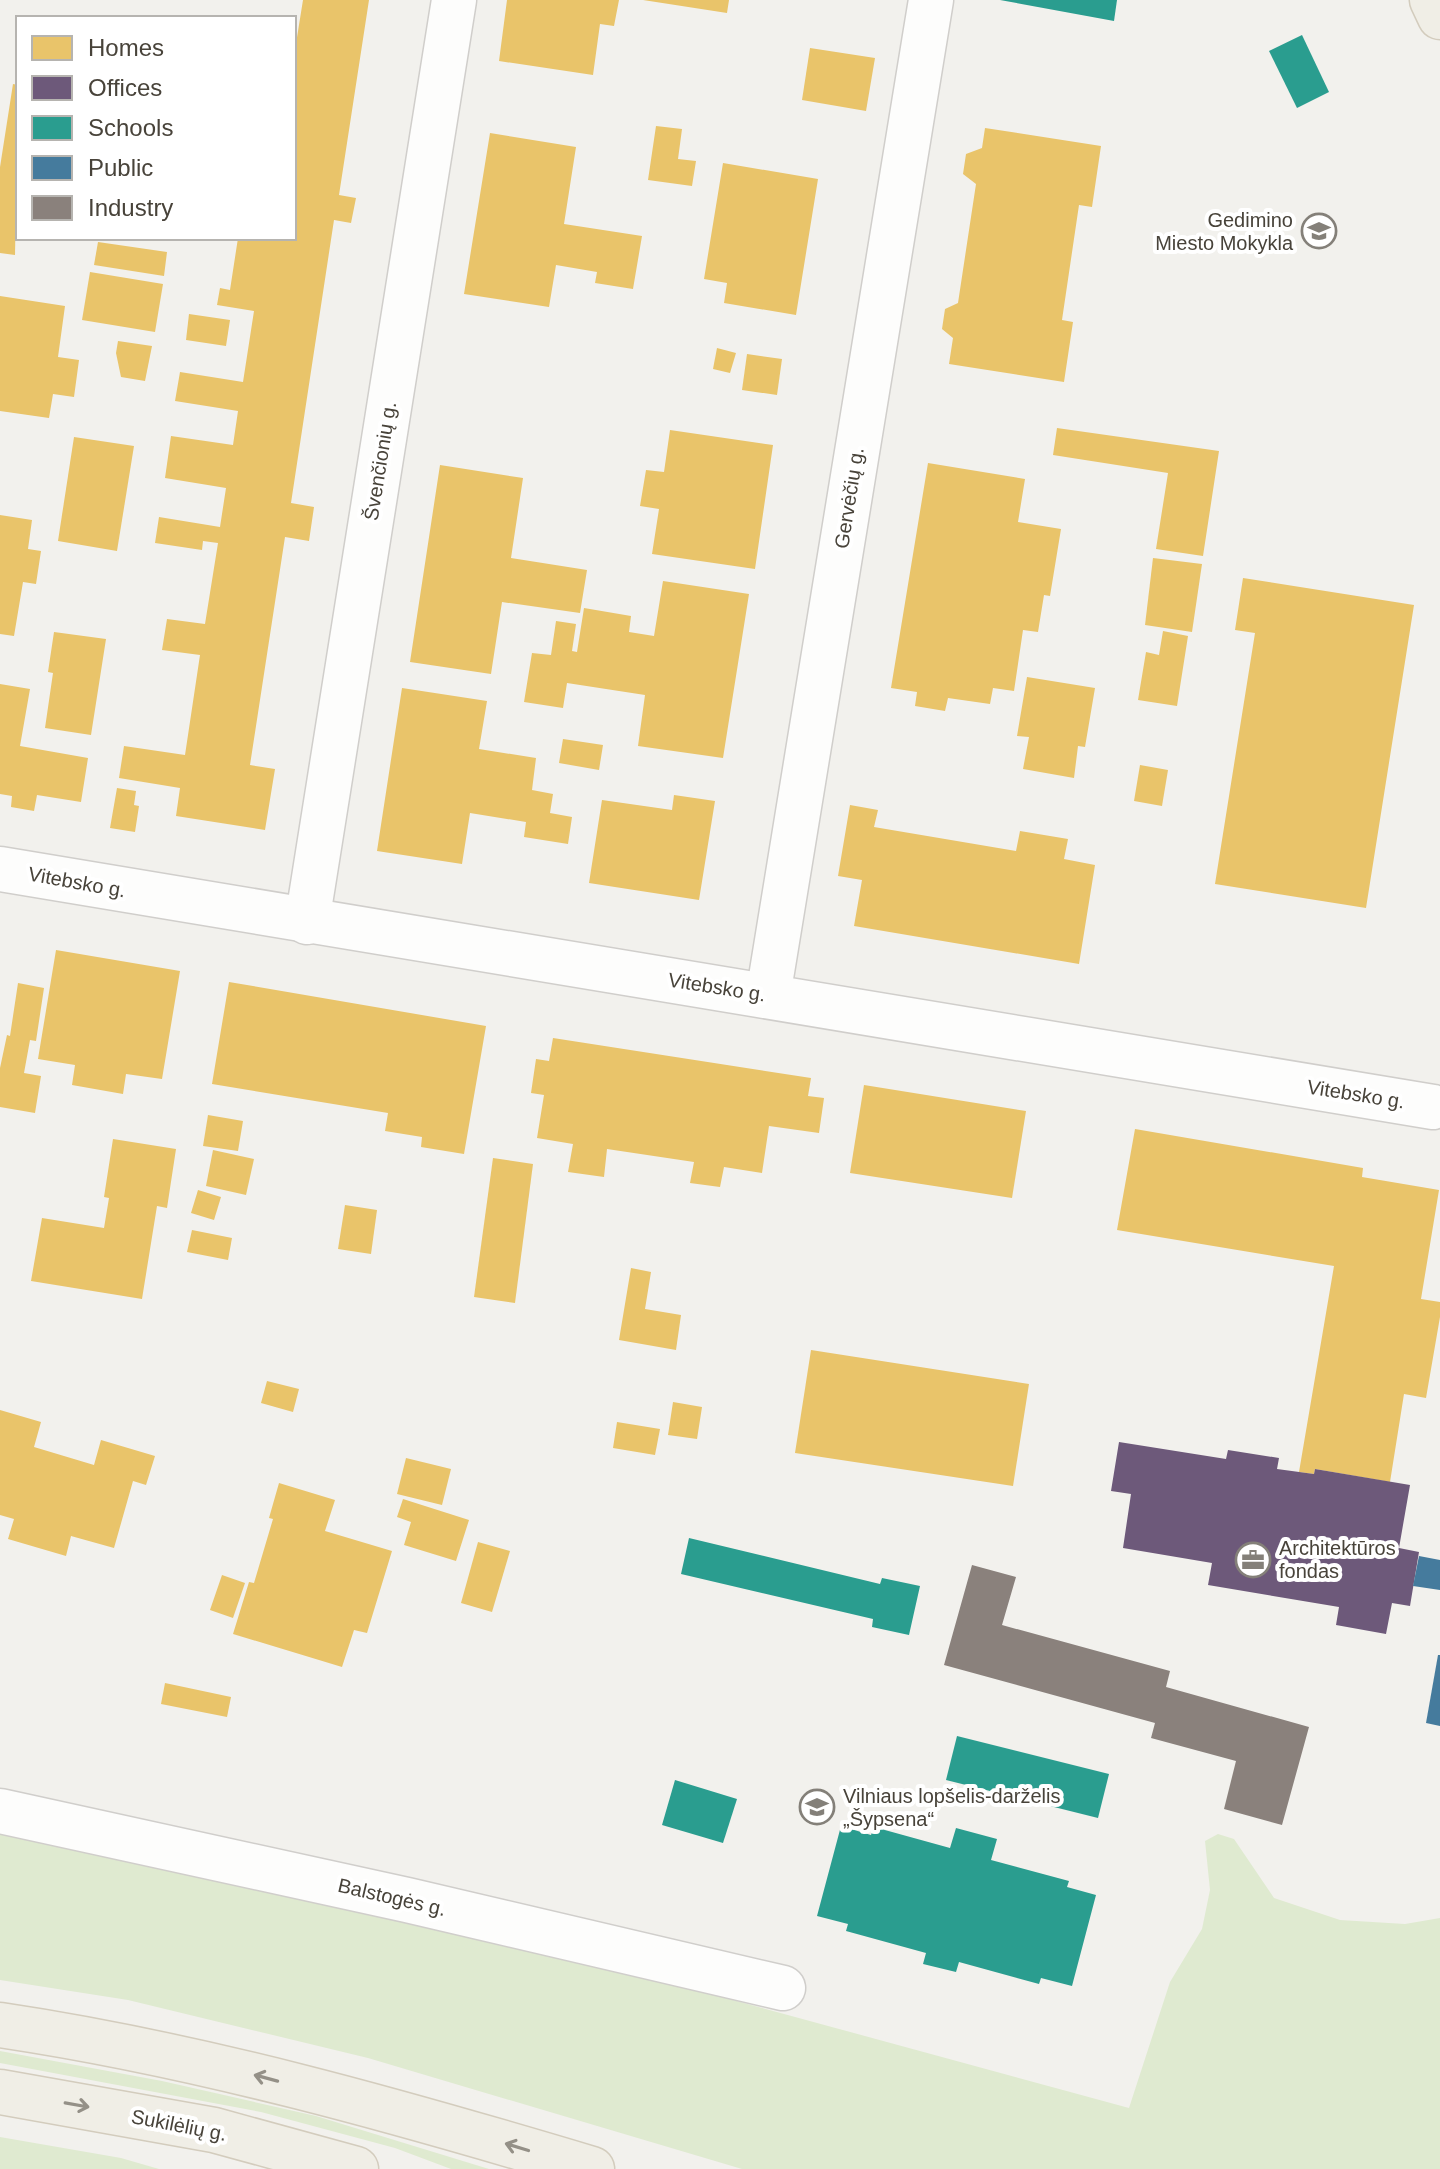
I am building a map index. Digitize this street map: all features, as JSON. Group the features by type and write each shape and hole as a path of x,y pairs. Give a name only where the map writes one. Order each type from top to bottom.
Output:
{"main road":[{"path":"1432,0 1440,17"},
{"path":"0,2025 239,2071 456,2128 592,2169"},
{"name":"Sukilėlių g.","path":"0,2092 214,2130 356,2169"}],"street":[{"name":"Švenčionių g.","path":"307,922 454,0"},
{"name":"Gervėčių g.","path":"768,996 931,0"},
{"name":"Vitebsko g.","path":"0,869 1433,1107"},
{"name":"Balstogės g.","path":"0,1811 407,1900 783,1988"}],"green space":[{"path":"0,1830 454,1924 1129,2108 1170,1982 1202,1929 1210,1890 1205,1841 1218,1834 1234,1839 1274,1898 1340,1920 1405,1924 1440,1918 1440,2169 742,2169 368,2058 128,2000 0,1980"},
{"path":"0,2051 162,2081 316,2116 489,2169 451,2169 395,2148 261,2112 0,2063"},
{"path":"0,2137 121,2158 159,2169 0,2169"}],"building: Homes":[{"path":"303,0 369,0 339,195 356,198 351,223 334,220 291,503 314,507 309,541 285,537 250,765 275,769 265,830 176,816 180,788 119,778 124,746 185,755 200,655 162,650 167,619 205,624 218,543 203,541 202,550 155,543 159,517 220,527 226,488 165,478 171,436 233,445 238,411 175,401 180,372 243,382 254,311 217,305 220,288 230,290 238,240 296,240 296,44"},
{"path":"507,0 619,0 614,26 600,24 593,75 499,61"},
{"path":"643,0 729,0 727,13"},
{"path":"810,48 875,58 866,111 802,100"},
{"path":"13,84 16,85 15,255 0,253 0,167"},
{"path":"656,126 682,129 678,159 696,161 692,186 648,180"},
{"path":"985,128 1101,146 1092,207 1079,205 1062,320 1073,322 1064,382 949,364 953,338 942,329 945,309 958,303 976,184 963,174 966,154 982,148"},
{"path":"490,133 576,147 564,224 642,236 633,289 595,283 597,272 556,265 549,307 464,294"},
{"path":"723,163 818,179 796,315 724,303 727,283 704,279"},
{"path":"98,242 167,252 164,276 94,265"},
{"path":"90,272 163,284 155,332 82,320"},
{"path":"0,296 65,306 58,357 79,360 74,397 53,394 49,418 0,411"},
{"path":"189,314 230,320 226,346 186,340"},
{"path":"118,341 152,346 145,381 121,377 116,353"},
{"path":"717,348 736,353 730,373 713,369"},
{"path":"747,354 782,359 777,395 742,390"},
{"path":"1057,428 1219,451 1203,556 1156,549 1168,473 1053,455"},
{"path":"670,430 773,445 755,569 652,554 659,509 640,506 646,470 664,472"},
{"path":"74,437 134,446 117,551 58,541"},
{"path":"928,463 1025,479 1018,522 1061,529 1050,596 1044,595 1038,632 1023,630 1014,691 993,688 990,704 948,698 945,711 915,706 917,692 891,688"},
{"path":"440,465 523,478 511,558 587,570 580,613 502,602 491,674 410,662"},
{"path":"0,515 32,520 28,549 41,551 36,584 23,582 14,636 0,634"},
{"path":"1153,558 1202,564 1192,632 1145,625"},
{"path":"1243,578 1414,605 1366,908 1215,884 1255,633 1235,630"},
{"path":"663,581 749,594 723,758 638,746 645,695 567,683 563,708 524,702 532,653 551,655 556,621 576,624 572,651 577,652 584,608 631,616 629,632 654,636"},
{"path":"1163,631 1188,636 1177,706 1138,700 1146,652 1159,655"},
{"path":"54,632 106,639 91,735 45,728 53,673 48,672"},
{"path":"1027,677 1095,688 1085,747 1078,746 1074,778 1023,769 1029,737 1017,736"},
{"path":"0,684 30,689 20,746 88,758 81,802 37,795 34,811 11,807 12,796 0,794"},
{"path":"402,688 487,701 479,749 536,758 532,790 553,794 550,813 572,817 568,844 524,837 526,822 470,813 462,864 377,851"},
{"path":"563,739 603,745 599,770 559,763"},
{"path":"1140,765 1168,770 1162,806 1134,801"},
{"path":"117,788 136,791 134,805 139,806 135,832 110,828"},
{"path":"674,795 715,801 699,900 589,883 602,800 672,810"},
{"path":"850,805 878,810 874,827 1016,851 1020,831 1068,839 1064,859 1095,865 1079,964 854,926 862,880 838,876"},
{"path":"56,950 180,971 162,1079 126,1074 123,1094 72,1085 75,1065 38,1059"},
{"path":"229,982 486,1026 464,1154 421,1147 422,1137 385,1131 388,1113 212,1084"},
{"path":"18,983 44,988 36,1041 30,1040 24,1073 41,1076 35,1113 0,1107 0,1068 7,1035 10,1036"},
{"path":"553,1038 811,1078 808,1096 824,1098 819,1133 769,1126 762,1173 724,1167 720,1187 690,1183 694,1162 607,1149 604,1177 568,1172 573,1144 537,1138 544,1095 531,1093 536,1059 549,1061"},
{"path":"864,1085 1026,1111 1012,1198 850,1173"},
{"path":"208,1115 243,1121 238,1151 203,1146"},
{"path":"1135,1129 1363,1168 1362,1177 1439,1190 1421,1299 1440,1302 1440,1317 1426,1398 1404,1394 1390,1482 1315,1469 1314,1474 1299,1472 1334,1266 1117,1230"},
{"path":"113,1139 176,1149 167,1208 157,1206 142,1299 31,1281 42,1218 104,1228 109,1198 104,1197"},
{"path":"213,1150 254,1159 246,1195 206,1186"},
{"path":"493,1158 533,1164 515,1303 474,1297"},
{"path":"198,1190 221,1197 214,1220 191,1213"},
{"path":"345,1205 377,1210 371,1254 338,1249"},
{"path":"192,1230 232,1238 228,1260 187,1252"},
{"path":"631,1268 651,1272 645,1309 681,1315 676,1350 619,1340"},
{"path":"811,1350 1029,1384 1013,1486 795,1453"},
{"path":"267,1381 299,1389 293,1412 261,1403"},
{"path":"673,1402 702,1407 697,1439 668,1435"},
{"path":"0,1410 41,1422 34,1447 94,1465 101,1440 155,1456 146,1485 133,1481 114,1548 71,1536 66,1556 8,1539 14,1519 0,1515"},
{"path":"617,1422 660,1429 655,1455 613,1448"},
{"path":"406,1458 451,1469 442,1505 397,1494"},
{"path":"279,1483 335,1500 325,1531 392,1551 367,1633 354,1630 342,1667 233,1634 249,1582 254,1583 273,1519 269,1518"},
{"path":"403,1499 469,1520 456,1561 404,1545 411,1522 397,1517"},
{"path":"478,1542 510,1551 492,1612 461,1603"},
{"path":"222,1575 245,1583 233,1618 210,1610"},
{"path":"165,1683 231,1697 227,1717 161,1704"}],"building: Offices":[{"path":"1119,1442 1226,1459 1228,1450 1279,1458 1277,1469 1314,1474 1315,1469 1410,1485 1399,1548 1419,1552 1410,1606 1392,1603 1386,1634 1336,1625 1339,1607 1208,1585 1212,1563 1123,1548 1131,1494 1111,1491"}],"building: Schools":[{"path":"1000,0 1117,0 1114,21"},
{"path":"1302,35 1329,92 1297,108 1269,51"},
{"path":"689,1538 880,1584 882,1578 920,1586 909,1635 872,1627 873,1619 681,1574"},
{"path":"957,1736 1109,1774 1098,1818 946,1780"},
{"path":"675,1780 737,1799 723,1843 662,1825"},
{"path":"841,1826 871,1835 874,1827 950,1848 956,1828 997,1839 991,1860 1069,1881 1067,1887 1096,1895 1072,1986 1041,1978 1039,1984 959,1962 956,1972 923,1964 926,1953 846,1931 848,1924 817,1916"}],"building: Public":[{"path":"1419,1556 1440,1560 1440,1590 1413,1586"},
{"path":"1440,1655 1440,1726 1426,1723"}],"building: Industry":[{"path":"972,1565 1016,1577 1002,1625 1170,1671 1166,1687 1309,1727 1282,1825 1224,1809 1236,1761 1151,1738 1155,1723 944,1665"}],"place":[{"name":"Gedimino Miesto Mokykla","path":"1319,231"},
{"name":"Architektūros fondas","path":"1253,1560"},
{"name":"Vilniaus lopšelis-darželis „Šypsena“","path":"817,1807"}]}
